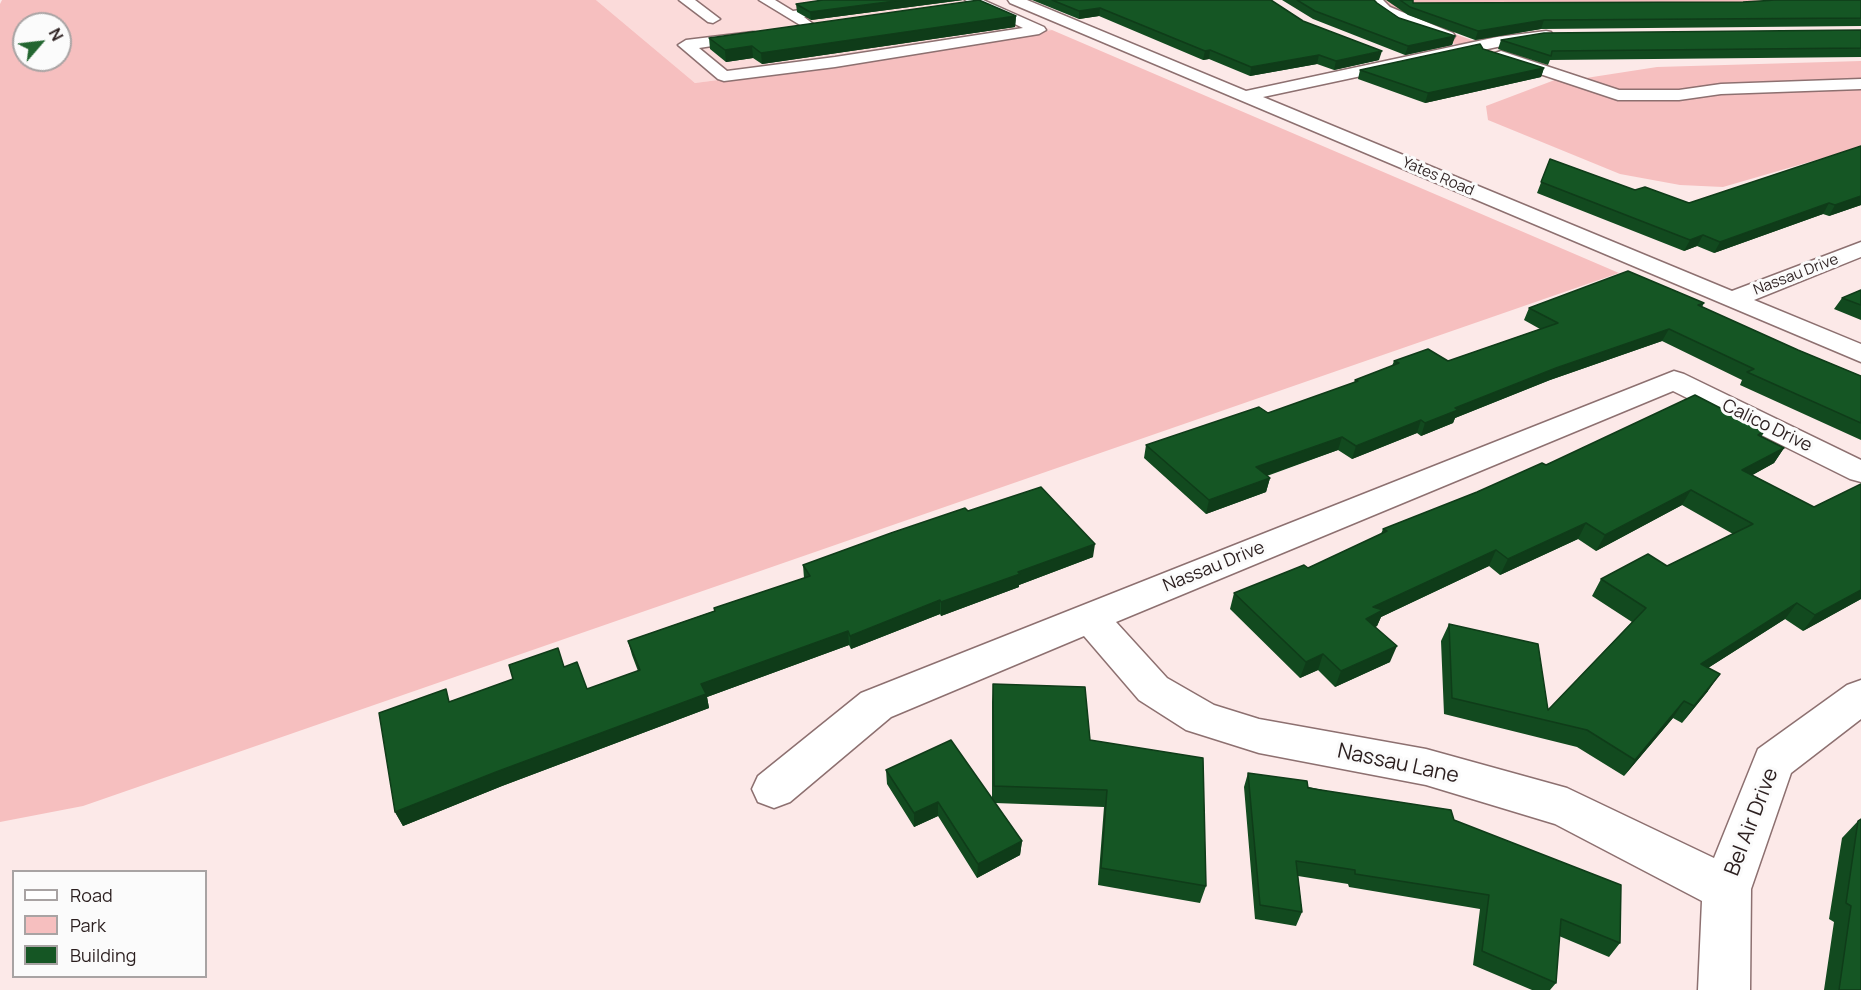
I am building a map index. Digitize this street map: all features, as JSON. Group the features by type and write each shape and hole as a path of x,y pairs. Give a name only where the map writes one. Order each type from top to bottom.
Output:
{"street":[{"path":"686,0 713,19"},
{"path":"778,8 835,0"},
{"path":"1375,0 1379,7 1405,20 1467,42"},
{"path":"957,7 1007,5 1020,22"},
{"name":"Yates Road","path":"1007,5 1055,16 1861,354"},
{"path":"778,8 908,7"},
{"path":"789,31 811,37 908,7"},
{"path":"778,8 811,37"},
{"path":"766,34 686,45 714,68 1055,16"},
{"path":"1245,96 1508,40 1564,33"},
{"path":"700,58 759,49"},
{"path":"1486,52 1618,95 1679,95 1721,89 1840,82 1861,84"},
{"path":"1383,54 1404,62"},
{"name":"Nassau Drive","path":"1731,300 1861,249"},
{"name":"Nassau Drive","path":"774,789 876,705 1674,380"},
{"name":"Calico Drive","path":"1674,380 1861,472"},
{"name":"Nassau Lane","path":"1090,618 1153,689 1201,718 1259,736 1426,767 1568,808 1726,889"},
{"name":"Bel Air Drive","path":"1724,990 1726,889 1773,762 1861,696"}],"shaded area":[{"path":"596,0 985,0 1052,30 834,65 695,83"}],"green space":[{"path":"2,0 596,0 695,83 834,65 1052,30 1619,273 83,806 0,822 0,4"},
{"path":"1371,0 1853,0 1456,12 1413,20 1472,40 1493,51 1586,78 1657,67 1861,61 1861,147 1723,187 1680,185 1620,174 1488,120 1486,106 1560,78 1452,43"}],"building":[{"path":"823,0 903,0 810,12 796,4"},
{"path":"979,0 1016,16 761,53 752,46 725,50 709,38"},
{"path":"1052,0 1271,0 1303,21 1382,51 1336,61 1319,55 1251,67 1210,50 1205,51 1100,8 1079,11"},
{"path":"1297,0 1374,0 1399,18 1455,36 1408,46 1315,11"},
{"path":"1400,0 1413,0 1413,3 1861,0 1861,18 1544,20 1478,31 1410,7"},
{"path":"1861,30 1861,48 1552,51 1551,56 1501,40 1544,33"},
{"path":"1480,44 1483,49 1544,68 1428,93 1360,70"},
{"path":"1861,146 1861,196 1835,205 1829,203 1720,242 1703,235 1690,240 1541,182 1550,159 1635,190 1645,187 1689,203"},
{"path":"1628,271 1704,303 1698,305 1861,376 1861,423 1747,372 1754,369 1669,329 1556,368 1455,408 1458,410 1425,423 1421,420 1356,446 1342,437 1256,467 1270,478 1209,500 1146,445 1259,407 1268,413 1358,381 1355,380 1399,363 1394,361 1428,349 1448,361 1558,323 1529,308"},
{"path":"1861,290 1861,305 1842,298"},
{"path":"1695,395 1765,431 1758,435 1784,448 1742,470 1814,507 1861,484 1861,590 1815,615 1797,603 1701,664 1720,674 1694,706 1684,701 1635,760 1587,730 1452,698 1449,624 1538,644 1548,710 1646,608 1601,579 1648,554 1667,566 1753,524 1691,490 1605,535 1586,523 1508,559 1496,550 1373,607 1383,610 1366,619 1397,646 1341,671 1323,654 1306,662 1234,593 1304,565 1308,568 1387,531 1383,529 1477,492 1542,463 1546,465"},
{"path":"1041,487 1095,544 1018,572 1020,574 941,602 940,600 850,636 848,631 701,684 706,694 395,812 379,713 446,689 449,702 513,679 509,665 558,648 564,667 577,662 587,689 640,670 628,641 715,611 714,608 810,576 803,565 965,508 968,511"},
{"path":"993,684 1085,687 1090,740 1203,758 1206,886 1101,868 1107,790 994,786"},
{"path":"951,740 1022,841 978,864 938,802 914,813 886,770"},
{"path":"1248,773 1307,781 1308,788 1451,810 1454,820 1621,885 1620,943 1561,919 1556,983 1482,951 1489,895 1355,874 1355,870 1296,861 1302,912 1260,905"},
{"path":"1861,819 1861,990 1839,990 1851,906 1846,903 1858,821"}]}
